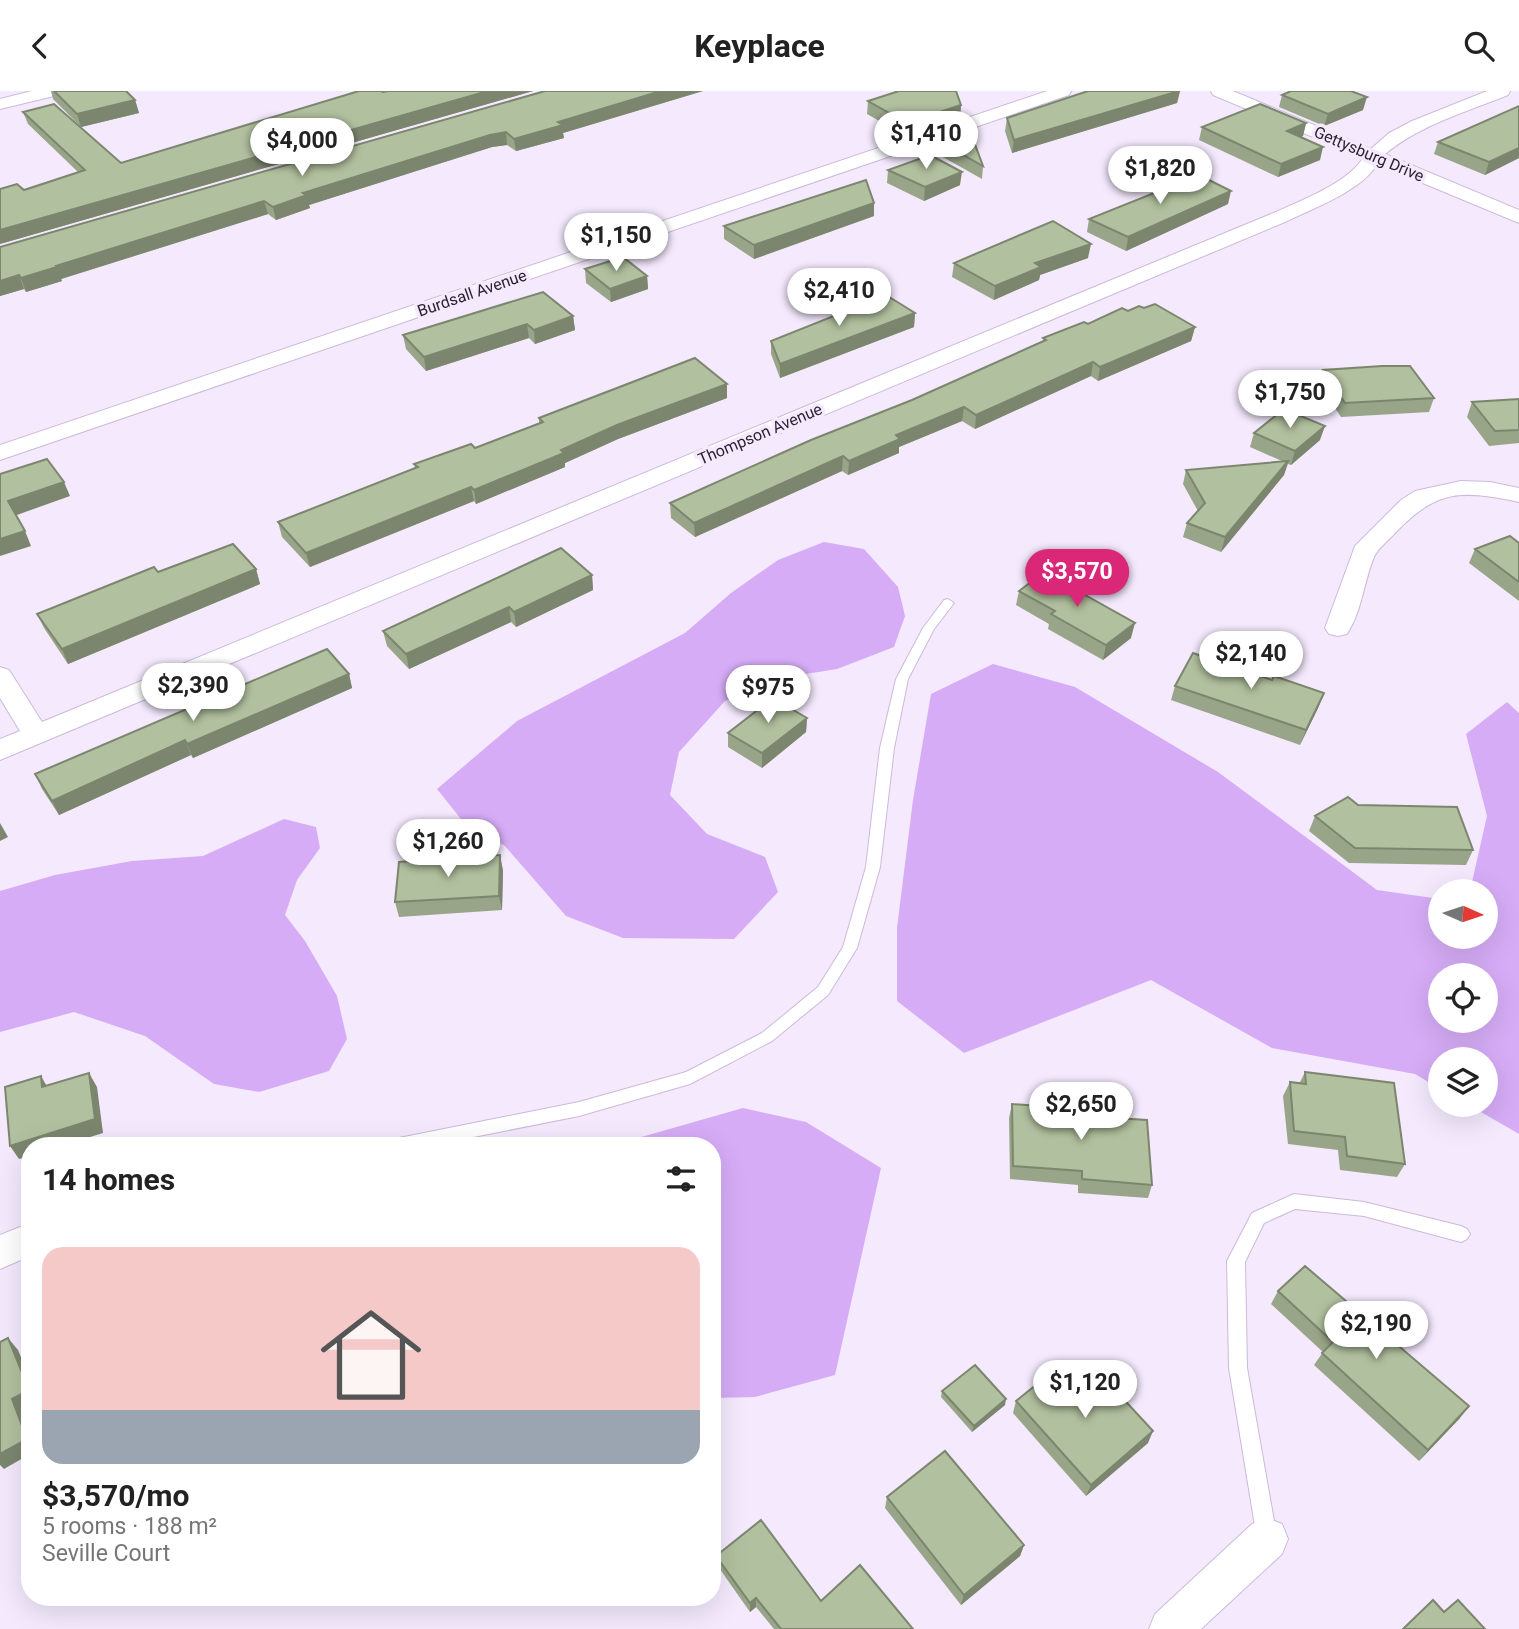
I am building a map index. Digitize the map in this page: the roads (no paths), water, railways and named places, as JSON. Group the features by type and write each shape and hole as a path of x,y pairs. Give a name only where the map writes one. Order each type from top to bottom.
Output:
{"street":[{"path":"0,104 52,91"},
{"name":"Burdsall Avenue","path":"0,453 1063,91"},
{"name":"Gettysburg Drive","path":"1219,91 1519,217"},
{"name":"Thompson Avenue","path":"0,750 1278,218 1325,196 1365,170 1374,156 1395,137 1502,91"},
{"path":"1338,628 1364,551 1409,505 1423,496 1461,488 1490,489 1519,495"},
{"path":"0,676 36,735"},
{"path":"0,1252 21,1243"},
{"path":"1170,1629 1267,1539"}],"lane":[{"path":"439,1137 579,1109 690,1077 767,1037 823,991 850,948 873,867 887,748 902,679 929,628 948,603"},
{"path":"1267,1539 1238,1368 1236,1261 1258,1218 1294,1201 1364,1209 1461,1234"}]}
